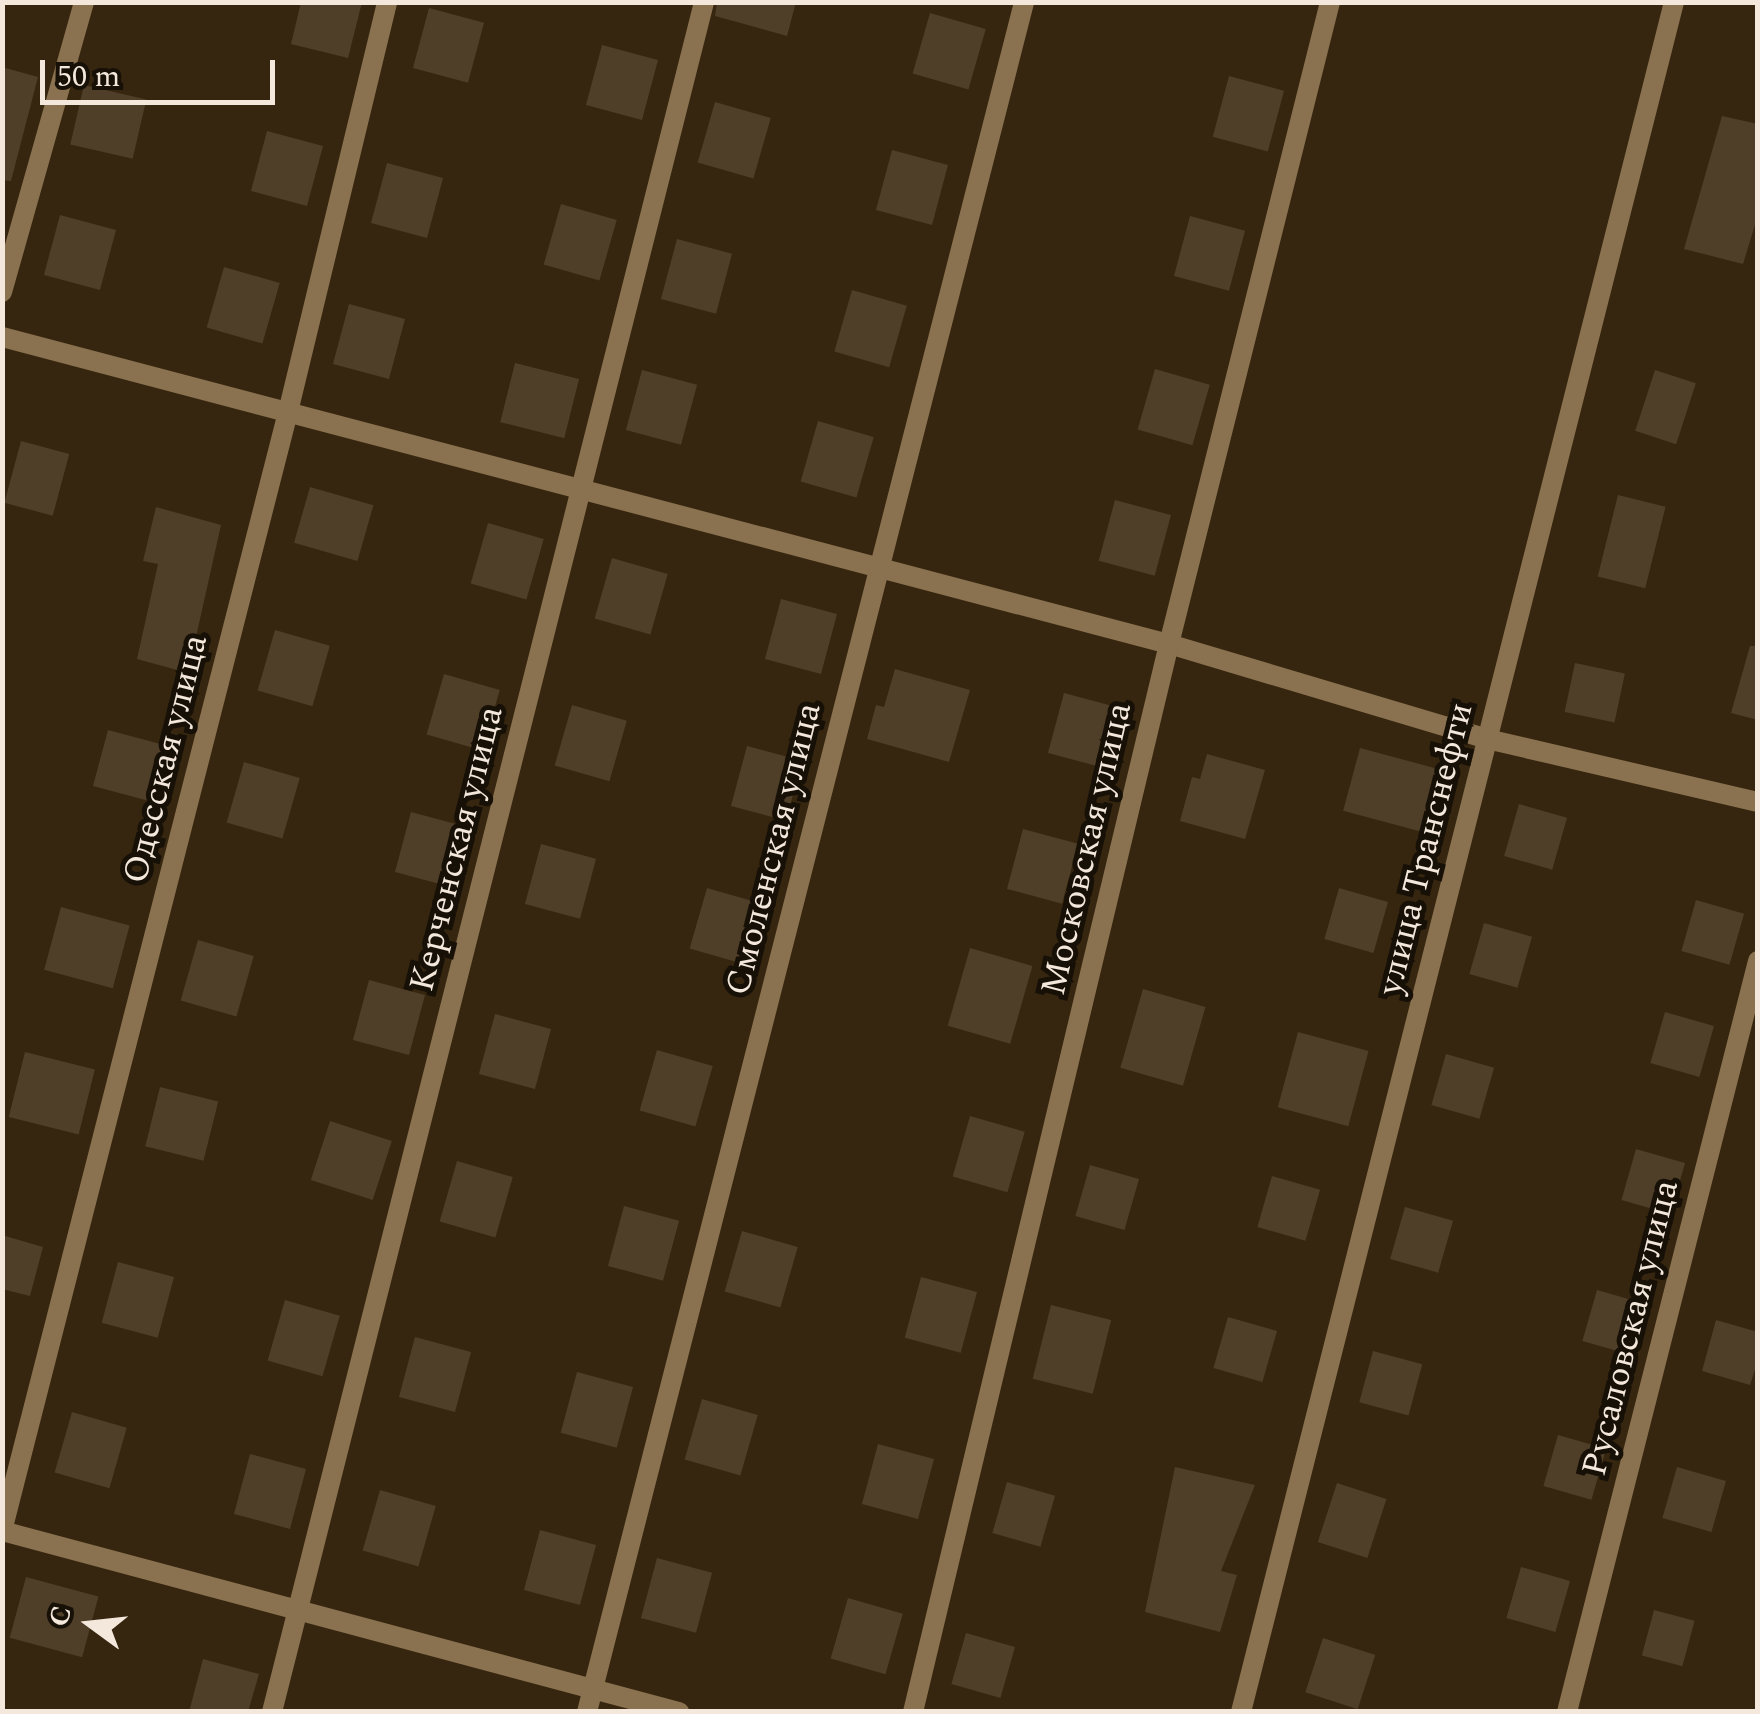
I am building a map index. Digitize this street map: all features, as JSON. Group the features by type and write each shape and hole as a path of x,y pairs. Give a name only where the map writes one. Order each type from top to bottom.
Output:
{"street":[{"path":"2,292 84,2"},
{"name":"Одесская улица","path":"3,1531 288,412 387,2"},
{"name":"Керченская улица","path":"272,1712 704,2"},
{"name":"Смоленская улица","path":"587,1712 1024,2"},
{"name":"Московская улица","path":"913,1712 1169,644 1330,2"},
{"name":"улица Транснефти","path":"1241,1712 1674,2"},
{"path":"2,337 1169,644 1487,739 1758,802"},
{"name":"Русаловская улица","path":"1567,1712 1758,961"},
{"path":"3,1531 678,1712"}],"building":[{"path":"301,2 362,2 348,58 291,44"},
{"path":"717,2 796,2 787,36 715,16"},
{"path":"429,8 484,23 468,83 413,68"},
{"path":"930,13 986,29 968,90 913,74"},
{"path":"602,45 658,60 642,120 586,105"},
{"path":"2,67 38,77 11,181 2,180"},
{"path":"1229,76 1284,91 1268,152 1213,137"},
{"path":"84,85 146,99 133,159 70,144"},
{"path":"715,102 771,118 753,179 698,163"},
{"path":"1722,116 1758,124 1758,215 1743,264 1684,249"},
{"path":"267,131 323,146 307,206 251,191"},
{"path":"892,150 948,165 932,225 876,210"},
{"path":"387,163 443,178 427,238 371,223"},
{"path":"561,204 617,220 599,281 544,265"},
{"path":"60,215 116,230 100,290 44,275"},
{"path":"1190,216 1245,231 1229,291 1174,276"},
{"path":"677,239 732,254 716,314 661,299"},
{"path":"224,267 280,283 262,344 207,328"},
{"path":"852,290 907,306 889,367 834,352"},
{"path":"349,304 405,319 389,379 333,364"},
{"path":"515,363 579,379 564,438 500,422"},
{"path":"1155,369 1210,385 1192,445 1138,430"},
{"path":"642,370 697,385 681,445 626,430"},
{"path":"1655,370 1696,383 1676,444 1635,431"},
{"path":"818,421 874,437 856,498 801,482"},
{"path":"21,441 69,454 53,516 4,503"},
{"path":"310,487 373,505 357,561 294,543"},
{"path":"1618,495 1666,507 1645,588 1598,577"},
{"path":"1115,500 1171,515 1155,576 1099,561"},
{"path":"156,507 221,525 188,673 137,659 158,564 143,561"},
{"path":"488,523 544,539 526,600 471,584"},
{"path":"612,558 668,574 650,635 595,619"},
{"path":"781,599 837,614 821,674 765,659"},
{"path":"275,630 330,646 312,706 258,691"},
{"path":"1750,646 1758,646 1758,720 1731,713"},
{"path":"1575,663 1625,674 1614,723 1565,712"},
{"path":"895,669 970,690 949,762 867,739 876,705 884,707"},
{"path":"444,674 500,690 482,751 427,735"},
{"path":"1064,693 1119,708 1103,768 1048,753"},
{"path":"572,705 627,721 609,781 555,766"},
{"path":"108,730 168,746 153,802 93,786"},
{"path":"747,746 802,761 786,821 731,806"},
{"path":"1360,748 1437,769 1420,831 1343,811"},
{"path":"1207,754 1265,770 1245,839 1180,821 1192,777 1200,779"},
{"path":"244,762 300,778 282,839 227,823"},
{"path":"1519,804 1567,818 1552,870 1504,856"},
{"path":"411,812 466,827 450,887 395,872"},
{"path":"1023,829 1078,844 1062,904 1007,889"},
{"path":"541,844 596,859 580,919 525,904"},
{"path":"707,888 763,904 745,965 690,949"},
{"path":"1339,888 1388,902 1373,953 1324,939"},
{"path":"1696,900 1744,914 1729,965 1681,951"},
{"path":"61,907 130,925 113,988 44,970"},
{"path":"1484,923 1532,937 1517,988 1469,974"},
{"path":"198,940 254,956 236,1017 181,1001"},
{"path":"970,948 1032,966 1010,1044 948,1026"},
{"path":"369,980 425,995 409,1055 353,1040"},
{"path":"1143,989 1205,1007 1183,1086 1120,1068"},
{"path":"1665,1012 1714,1026 1699,1077 1650,1063"},
{"path":"495,1014 551,1029 535,1089 479,1074"},
{"path":"1298,1032 1369,1051 1348,1126 1278,1107"},
{"path":"657,1050 713,1066 695,1127 640,1111"},
{"path":"25,1052 95,1069 79,1134 9,1117"},
{"path":"1446,1054 1494,1068 1479,1119 1431,1105"},
{"path":"160,1087 218,1102 203,1161 145,1146"},
{"path":"970,1116 1025,1132 1007,1192 953,1177"},
{"path":"330,1121 392,1141 373,1200 311,1180"},
{"path":"1636,1149 1685,1163 1670,1214 1621,1200"},
{"path":"457,1161 513,1177 495,1238 440,1222"},
{"path":"1090,1165 1139,1179 1124,1230 1075,1216"},
{"path":"1272,1176 1320,1190 1305,1241 1257,1227"},
{"path":"624,1206 679,1221 663,1281 608,1266"},
{"path":"1405,1207 1453,1221 1438,1273 1390,1259"},
{"path":"742,1231 798,1247 780,1308 725,1292"},
{"path":"2,1235 43,1247 30,1296 2,1289"},
{"path":"118,1262 174,1277 158,1338 102,1323"},
{"path":"921,1277 977,1292 961,1353 905,1338"},
{"path":"1597,1290 1645,1304 1630,1355 1582,1341"},
{"path":"285,1300 340,1316 322,1376 268,1361"},
{"path":"1051,1305 1111,1320 1093,1394 1033,1379"},
{"path":"1228,1317 1277,1331 1262,1382 1213,1368"},
{"path":"1716,1320 1758,1332 1758,1360 1750,1385 1702,1371"},
{"path":"415,1337 471,1352 455,1412 399,1397"},
{"path":"1373,1351 1422,1364 1409,1415 1359,1402"},
{"path":"577,1372 633,1387 617,1448 561,1433"},
{"path":"702,1399 758,1415 740,1476 685,1460"},
{"path":"72,1412 127,1428 109,1488 55,1473"},
{"path":"1558,1435 1606,1449 1591,1500 1543,1486"},
{"path":"878,1444 934,1459 918,1519 862,1504"},
{"path":"250,1454 306,1469 290,1529 234,1514"},
{"path":"1175,1467 1255,1485 1221,1571 1237,1575 1220,1632 1145,1612"},
{"path":"1677,1467 1726,1481 1711,1532 1662,1518"},
{"path":"1007,1482 1055,1496 1040,1547 992,1533"},
{"path":"1337,1483 1386,1499 1367,1558 1318,1542"},
{"path":"380,1490 436,1506 418,1567 363,1551"},
{"path":"540,1530 596,1545 580,1605 524,1590"},
{"path":"657,1558 712,1573 696,1633 641,1618"},
{"path":"1521,1567 1570,1581 1555,1632 1506,1618"},
{"path":"26,1577 98,1596 82,1657 10,1638"},
{"path":"848,1598 903,1614 885,1674 831,1659"},
{"path":"1654,1610 1695,1621 1682,1666 1642,1655"},
{"path":"966,1633 1015,1647 1000,1698 951,1684"},
{"path":"1323,1638 1375,1655 1358,1709 1305,1692"},
{"path":"203,1659 259,1674 248,1712 189,1712"}]}
